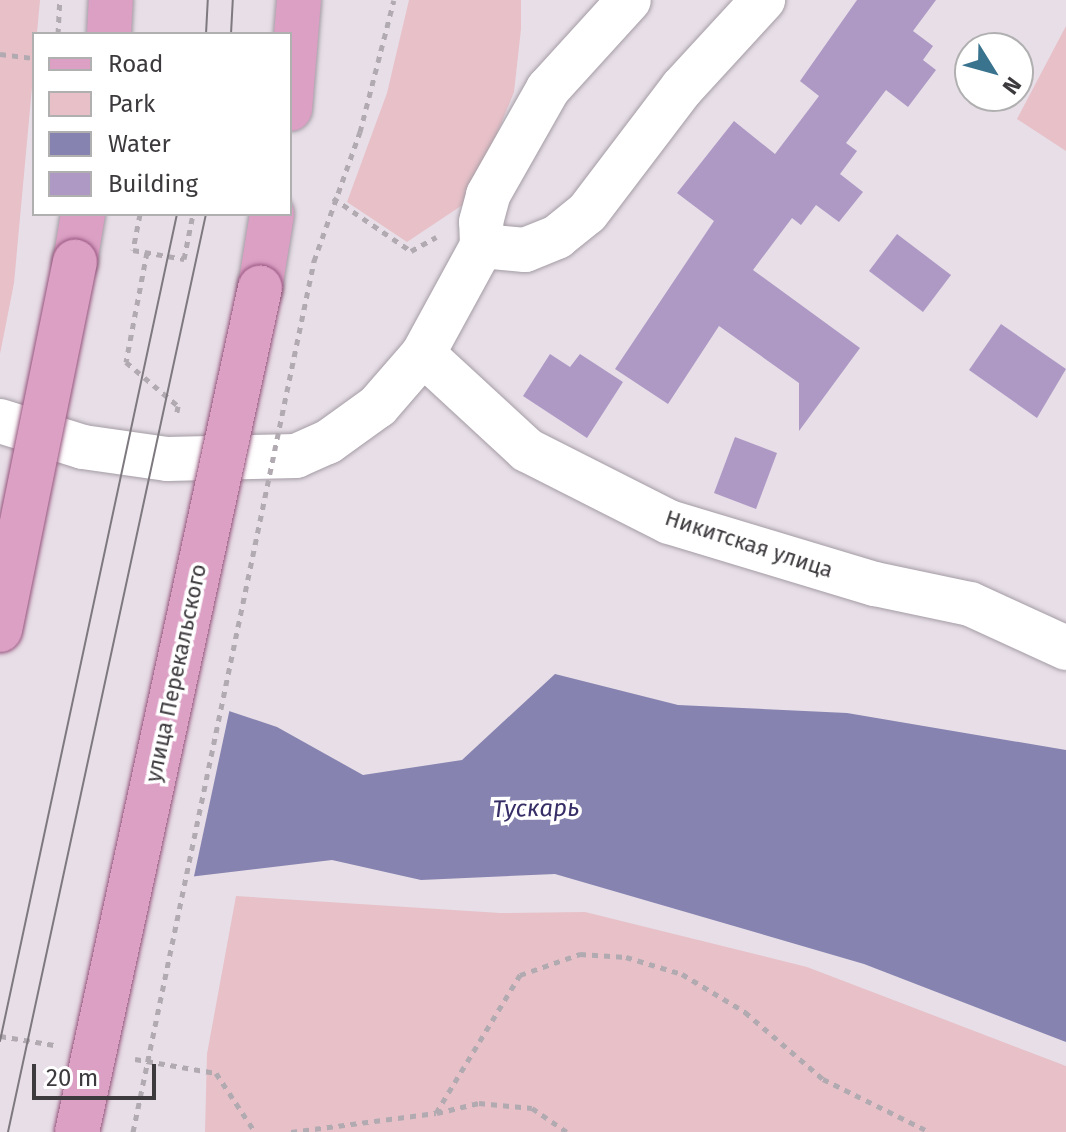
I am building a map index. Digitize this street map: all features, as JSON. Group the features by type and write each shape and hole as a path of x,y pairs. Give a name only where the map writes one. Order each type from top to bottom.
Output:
{"main road":[{"path":"109,32 111,0"},
{"path":"292,85 299,0"},
{"path":"0,630 83,216"},
{"name":"улица Перекальского","path":"77,1132 260,288 272,216"}],"street":[{"path":"0,421 83,447 167,459 296,456 328,442 378,406 423,354 463,239 481,222 488,195 548,89 629,0"},
{"path":"463,239 525,250 557,237 587,213 682,88 763,0"},
{"name":"Никитская улица","path":"423,354 527,450 669,522 875,584 970,604 1066,648"}],"path":[{"path":"58,32 60,0"},
{"path":"133,1132 314,261 333,198 360,132 394,0"},
{"path":"0,54 32,58"},
{"path":"333,198 411,251 463,239"},
{"path":"140,216 133,250 184,259 193,216"},
{"path":"147,252 126,362 178,406"},
{"path":"436,1113 520,975 580,954 626,957 682,974 745,1012 823,1079 930,1132"},
{"path":"291,1132 436,1113 479,1103 532,1108 567,1132"}],"green space":[{"path":"0,0 40,0 37,32 32,32 32,87 14,283 0,354"},
{"path":"409,0 521,0 521,29 514,92 470,200 407,242 347,202 387,93"},
{"path":"1066,26 1066,151 1017,119 1021,112 1034,112 1034,87"},
{"path":"236,896 500,913 585,912 807,967 1066,1066 1066,1132 205,1132 207,1054"}],"water":[{"name":"Тускарь","path":"0,657 85,663 277,727 363,775 462,760 555,674 678,705 847,713 1066,750 1066,1042 864,964 555,874 421,880 332,860 172,879"}],"pier":[{"path":"0,653 86,660 230,708 193,881 172,883 0,860"}],"building":[{"path":"857,0 936,0 913,31 933,46 923,60 936,70 908,107 886,90 846,143 857,151 840,174 863,192 839,222 816,205 801,225 792,218 753,270 860,348 799,431 799,383 719,326 668,404 615,369 714,221 677,193 734,121 775,154 819,96 800,81"},
{"path":"897,234 951,275 923,312 869,271"},
{"path":"1001,324 1066,369 1037,418 969,370"},
{"path":"550,354 570,367 580,354 623,382 587,438 523,396"},
{"path":"735,437 777,453 756,509 714,493"}],"tram line":[{"path":"206,32 208,0"},
{"path":"231,32 233,0"},
{"path":"0,1041 177,216"},
{"path":"8,1132 206,216"}]}
